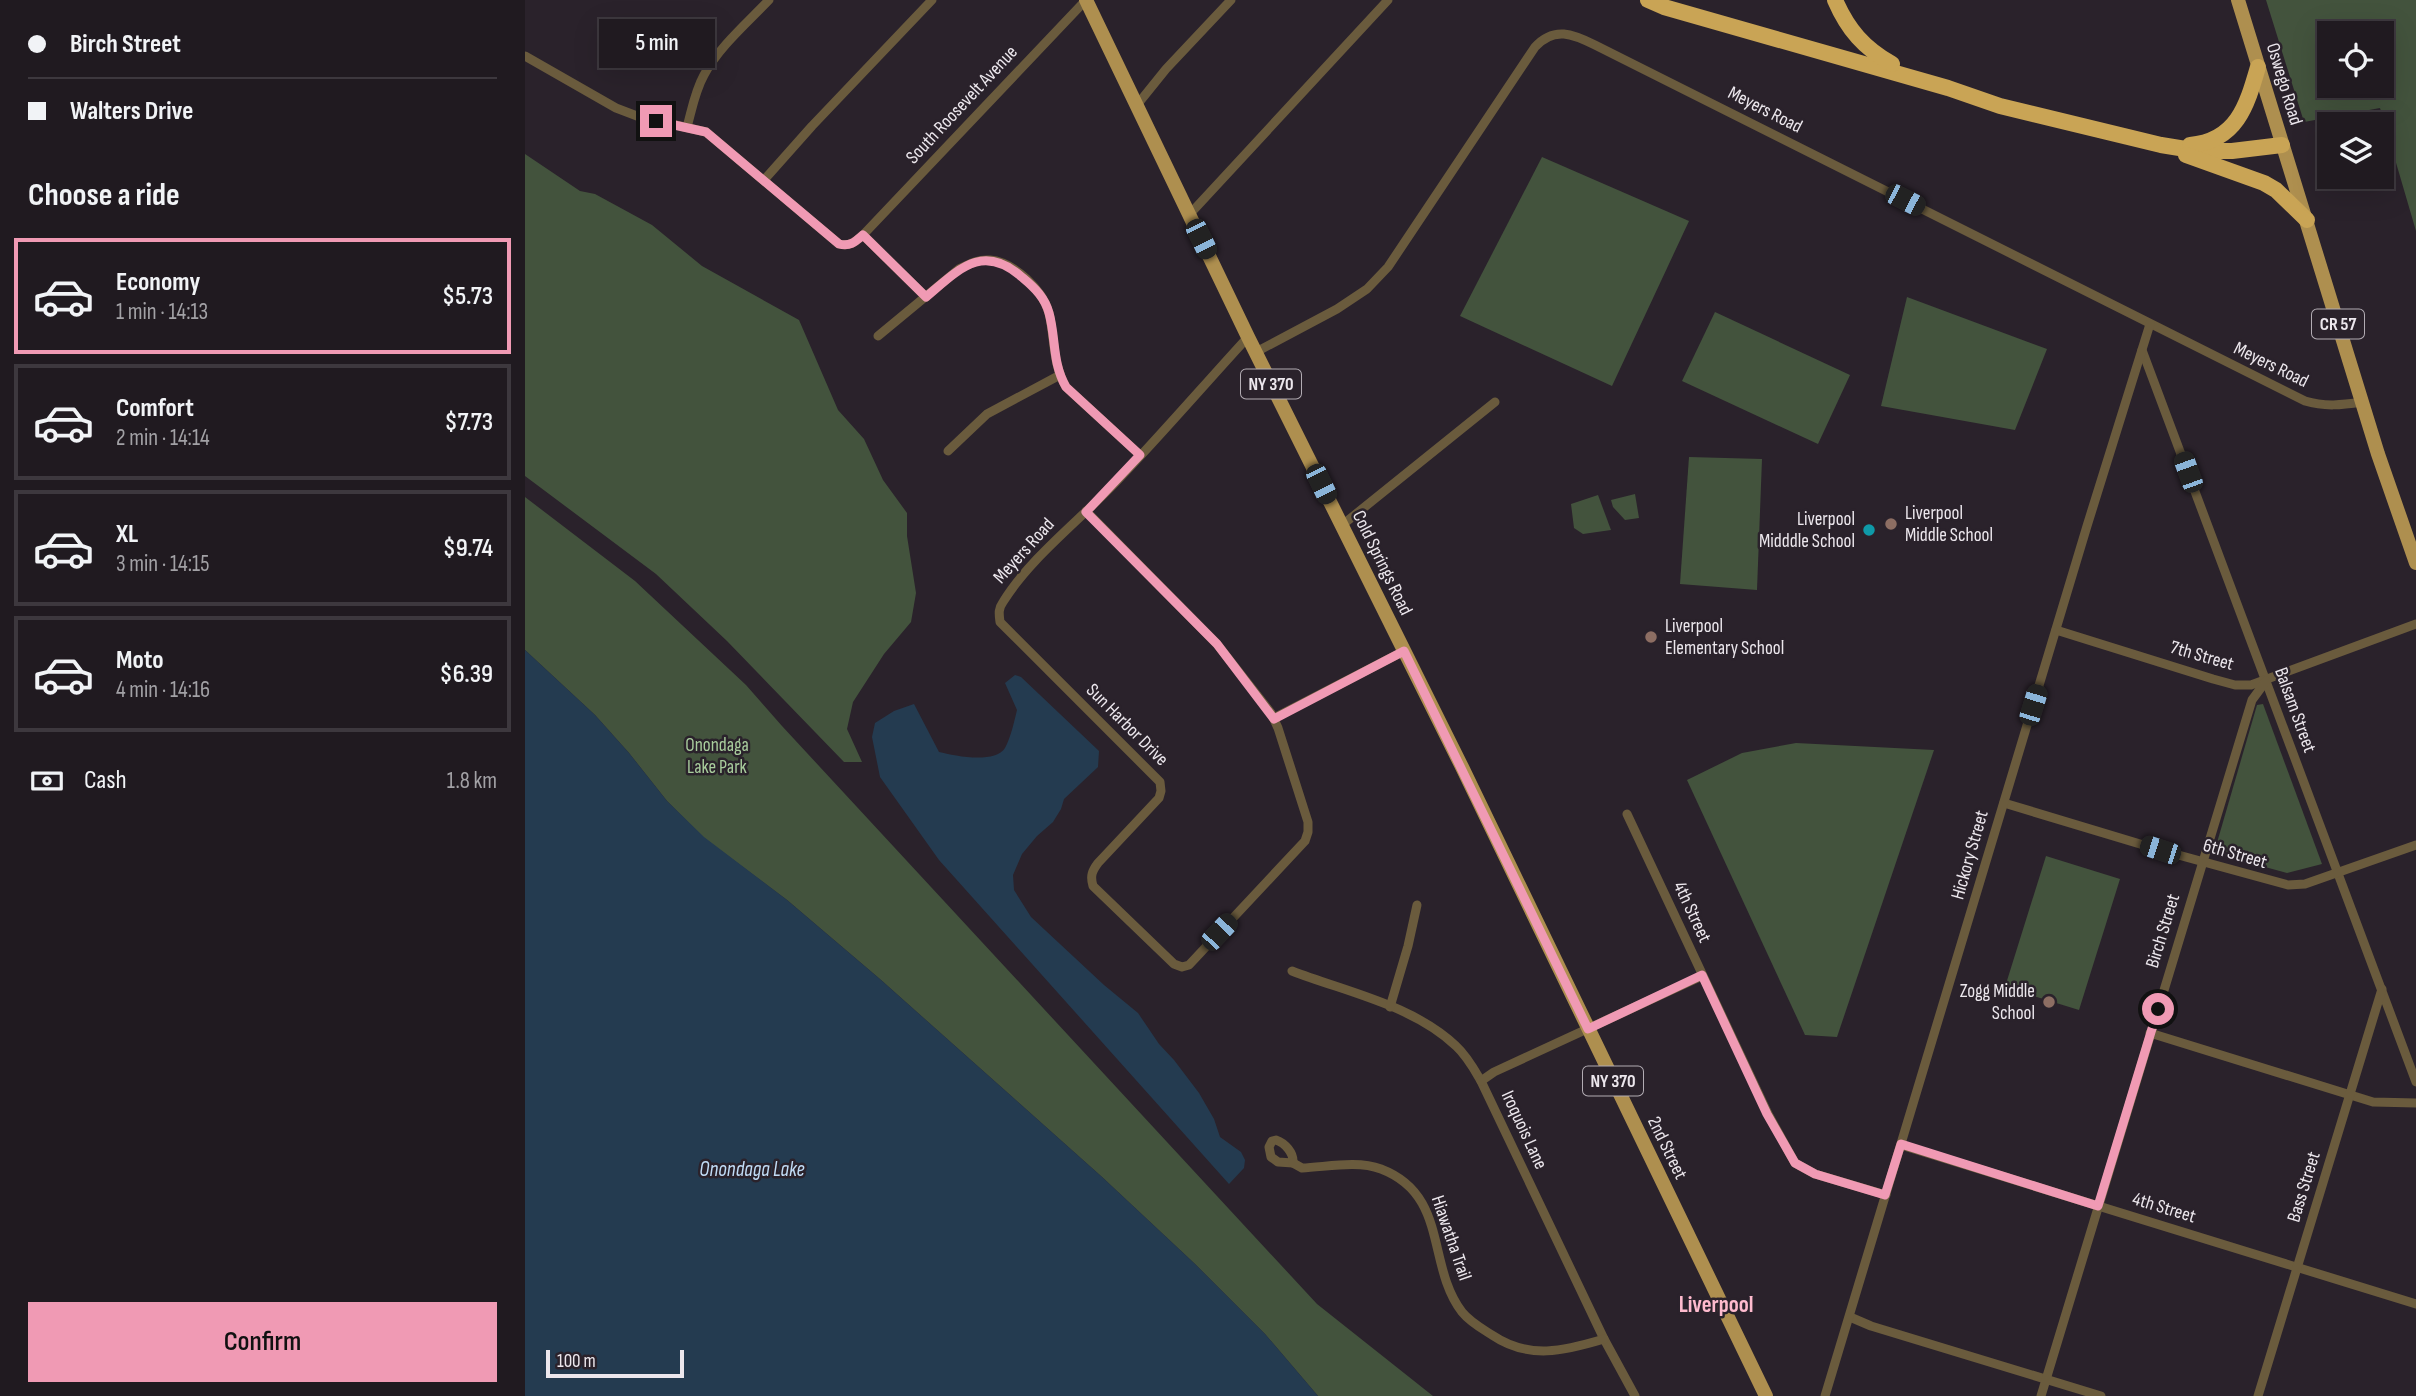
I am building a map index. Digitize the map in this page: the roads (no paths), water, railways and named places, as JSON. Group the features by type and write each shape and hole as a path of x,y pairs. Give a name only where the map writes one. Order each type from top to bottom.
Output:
{"highway":[{"path":"1648,0 1664,7 1948,88 2000,106 2161,145 2199,151 2282,145"},
{"path":"1668,0 2009,100 2057,120"},
{"path":"1835,0 1844,20 1859,40 1874,54 1892,64"},
{"path":"2161,145 2199,144 2218,137 2234,125 2244,110 2258,67"},
{"path":"2161,145 2264,183 2276,190 2307,220"}],"main road":[{"name":"Cold Springs Road","path":"1086,0 1248,337 1461,765"},
{"name":"Oswego Road","path":"2238,0 2307,220"},
{"name":"CR 57","path":"2307,220 2362,402 2416,563"},
{"name":"2nd Street","path":"1461,765 1766,1396"}],"street":[{"path":"687,127 694,97 705,74 718,55 769,0"},
{"path":"764,180 932,0"},
{"name":"South Roosevelt Avenue","path":"863,235 1086,0"},
{"path":"1136,105 1231,0"},
{"path":"1189,215 1388,0"},
{"name":"Meyers Road","path":"1256,352 1337,309 1367,289 1388,267 1535,47 1549,36 1563,34 1577,36 2305,401 2336,406 2362,402"},
{"path":"525,56 616,108 637,116 706,132 839,244 853,244 863,235 926,297"},
{"path":"878,336 959,269 974,261 991,260 1004,264 1037,290 1045,302 1055,357 1066,387 1140,455"},
{"name":"Hickory Street","path":"1825,1396 2150,324"},
{"name":"Meyers Road","path":"1048,671 1000,622 998,613 1001,605 1052,545 1140,455 1248,337"},
{"name":"Balsam Street","path":"2142,350 2416,1082"},
{"path":"948,451 987,414 1060,375"},
{"path":"1341,526 1495,402"},
{"path":"1086,512 1217,644 1274,719 1404,651"},
{"name":"7th Street","path":"2056,630 2224,682 2251,685 2416,624"},
{"name":"Sun Harbor Drive","path":"1048,671 1160,782 1159,798 1098,863 1091,878 1094,886 1174,964 1182,967 1189,964 1305,841 1308,822 1274,719"},
{"name":"Birch Street","path":"2041,1396 2252,700 2266,681"},
{"name":"6th Street","path":"2004,803 2288,885 2305,884 2416,845"},
{"name":"4th Street","path":"1627,814 1767,1114 1795,1163 1815,1174 1885,1195"},
{"path":"1390,1007 1417,905"},
{"name":"Iroquois Lane","path":"1292,971 1390,1007 1426,1024 1454,1043 1471,1063 1604,1339 1635,1396"},
{"path":"1481,1081 1494,1072 1702,975"},
{"name":"Bass Street","path":"2259,1396 2382,989"},
{"path":"2150,1033 2373,1102 2416,1103"},
{"name":"4th Street","path":"1901,1144 2416,1304"},
{"name":"Hiawatha Trail","path":"1293,1163 1302,1168 1364,1164 1382,1169 1401,1179 1417,1193 1426,1207 1450,1290 1461,1311 1470,1321 1500,1341 1536,1352 1567,1350 1604,1339"},
{"path":"1850,1317 1871,1326 2101,1396"}],"water":[{"name":"Onondaga Lake","path":"525,650 595,715 667,801 704,837 787,900 881,980 1102,1177 1265,1334 1318,1396 525,1396"},
{"path":"1015,675 1021,677 1099,751 1098,767 1064,799 1053,822 1022,854 1013,875 1014,890 1031,917 1138,1013 1199,1093 1214,1119 1220,1137 1241,1152 1245,1160 1244,1168 1229,1184 939,860 880,777 872,737 875,723 894,711 914,704 939,752 974,758 1000,753 1009,739 1017,710 1005,683"}],"place":[{"name":"Liverpool Middle School","path":"1891,524"},
{"name":"Liverpool Midddle School","path":"1869,530"},
{"name":"Liverpool Elementary School","path":"1651,637"},
{"name":"Zogg Middle School","path":"2049,1002"}],"district":[{"name":"Liverpool","path":"1716,1305"}],"park label":[{"name":"Onondaga Lake Park","path":"717,756"}]}
